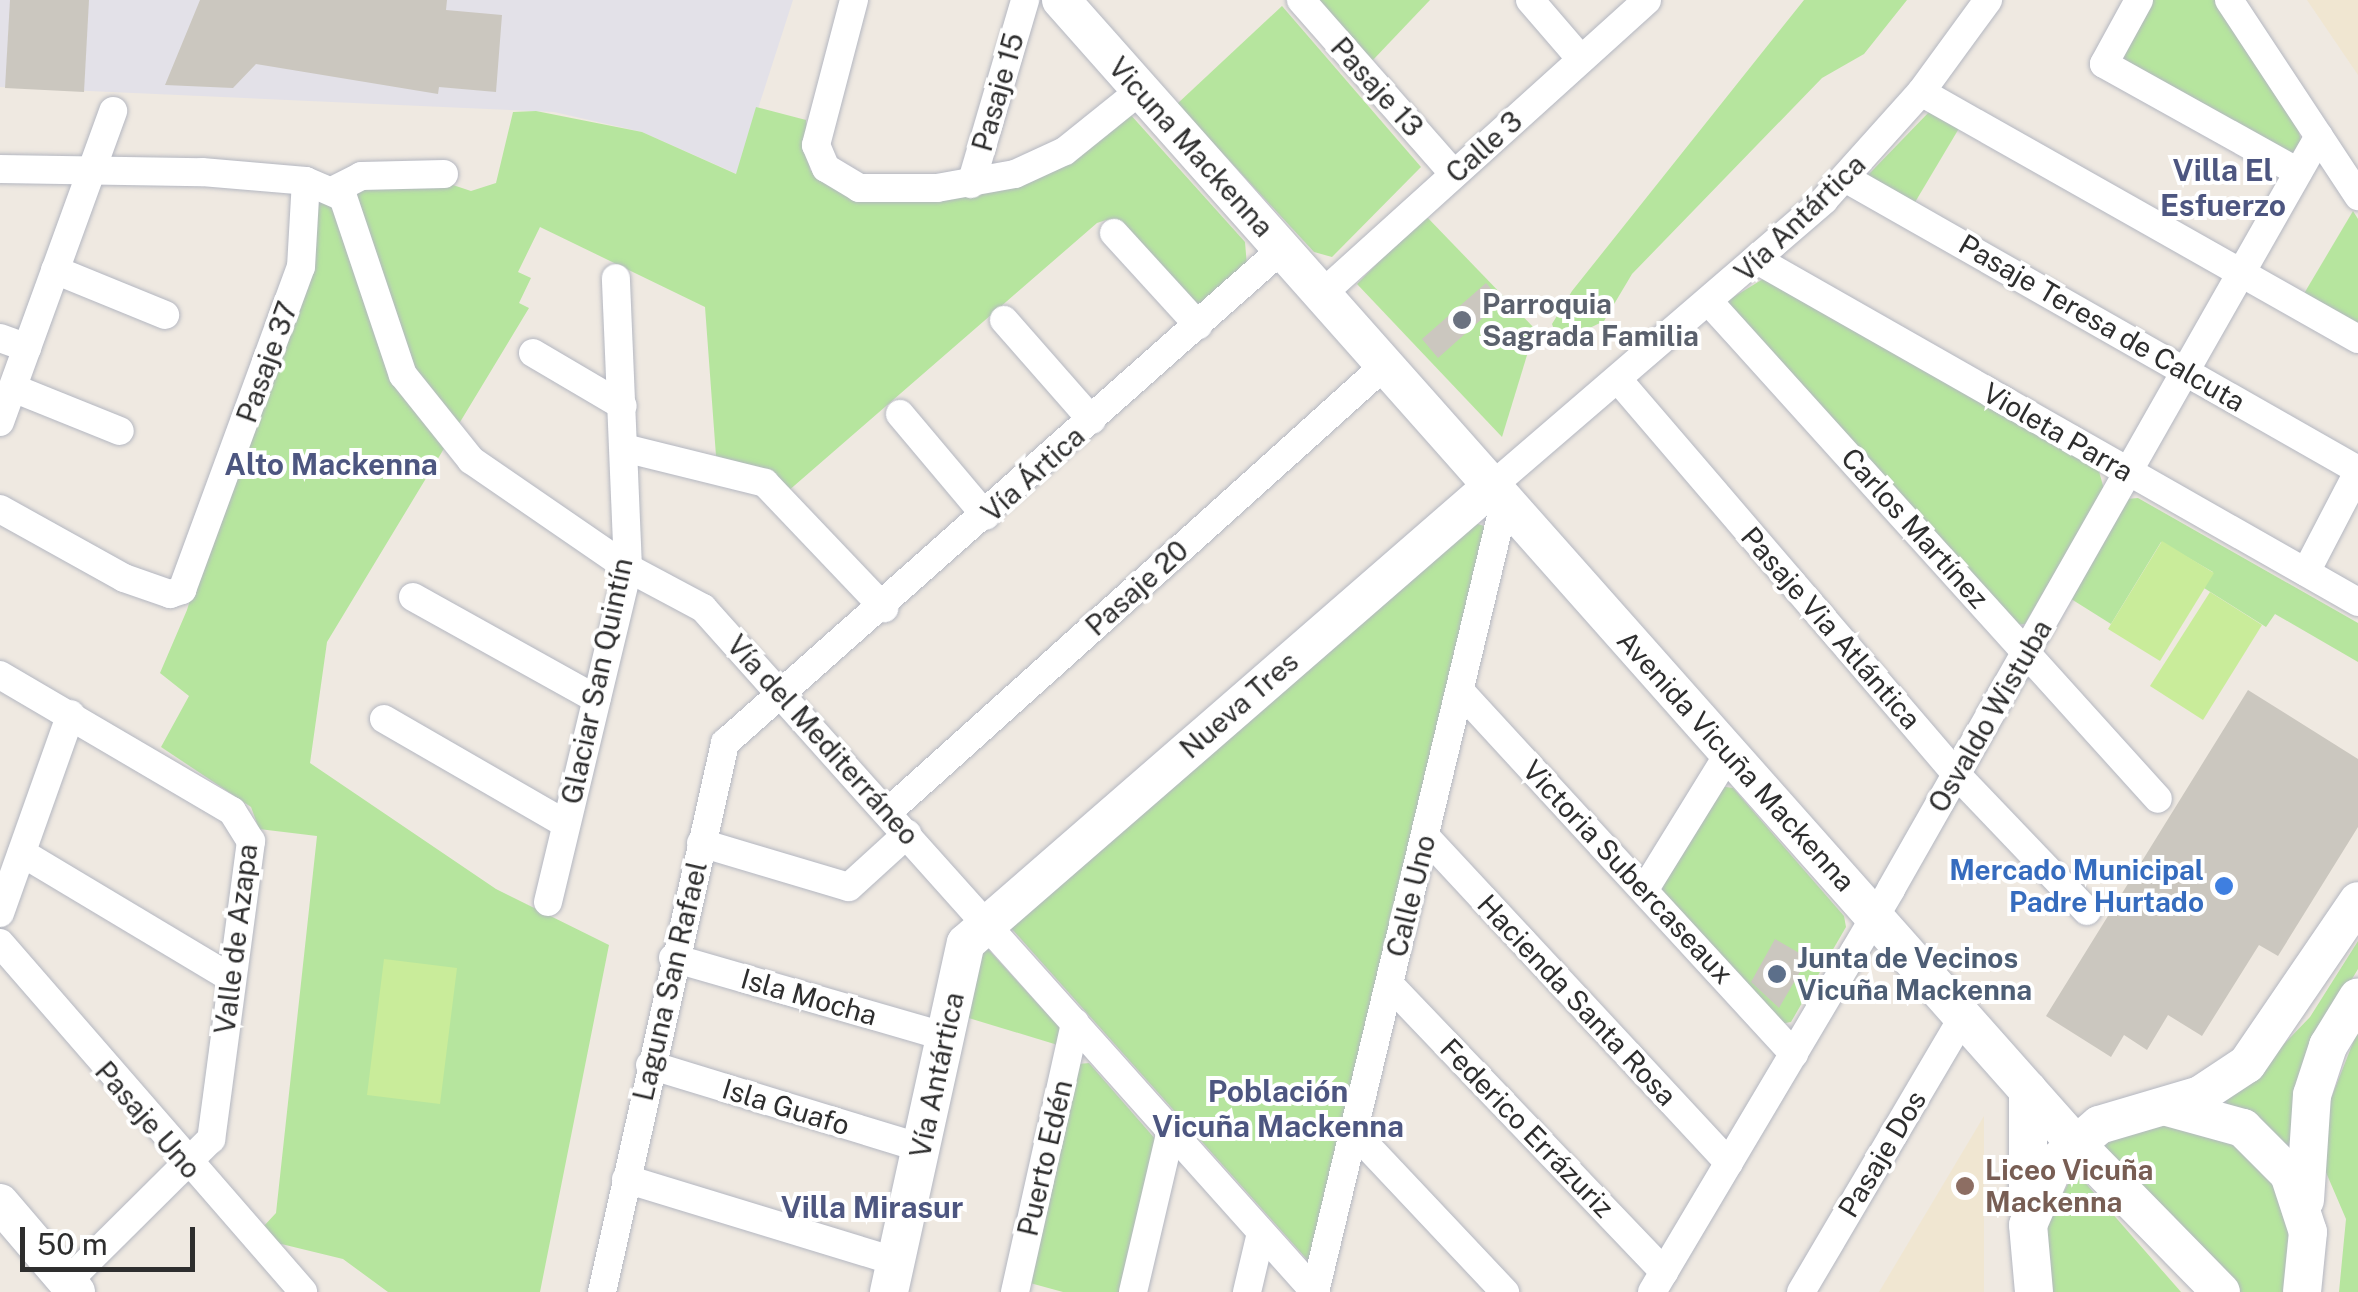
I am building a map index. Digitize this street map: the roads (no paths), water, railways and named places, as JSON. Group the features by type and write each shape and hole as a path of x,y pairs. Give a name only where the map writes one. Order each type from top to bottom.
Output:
{"street":[{"path":"854,0 816,144 821,162 859,188 971,184 1066,151 1141,90"},
{"name":"Pasaje 15","path":"971,184 1025,0"},
{"name":"Vicuna Mackenna","path":"1061,0 1322,294"},
{"name":"Pasaje 13","path":"1301,0 1454,174"},
{"path":"1530,0 1581,60"},
{"name":"Calle 3","path":"1322,294 1646,0"},
{"name":"Vía Antártica","path":"1499,493 1845,178 1921,92 1988,0"},
{"path":"2138,0 2104,64 2298,172"},
{"path":"2229,0 2358,196"},
{"path":"1921,92 2358,338"},
{"path":"0,422 113,110"},
{"name":"Osvaldo Wistuba","path":"1658,1282 1875,918 2319,136"},
{"path":"0,168 93,168 306,181 343,198 361,176 444,174"},
{"name":"Pasaje Teresa de Calcuta","path":"1845,178 2358,471"},
{"name":"Pasaje 37","path":"0,509 85,561 178,593 301,267 306,181"},
{"name":"Vía del Mediterráneo","path":"343,198 402,375 423,403 488,476 628,568 703,608 1315,1292"},
{"path":"1114,233 1198,326"},
{"name":"Vía Ártica","path":"784,698 1282,249"},
{"name":"Violeta Parra","path":"1759,260 2358,602"},
{"path":"55,270 165,315"},
{"name":"Glaciar San Quintín","path":"548,902 628,568 616,278"},
{"name":"Avenida Vicuña Mackenna","path":"1322,294 2074,1142 2152,1228 2220,1292"},
{"name":"Carlos Martínez","path":"1710,303 2158,799"},
{"path":"1004,320 1092,420"},
{"path":"0,338 27,348"},
{"path":"533,352 623,406"},
{"name":"Pasaje 20","path":"888,811 1385,365"},
{"name":"Pasaje Via Atlántica","path":"1621,383 1957,775 2087,911"},
{"path":"12,388 120,431"},
{"path":"900,414 986,516"},
{"path":"624,448 765,483 884,608"},
{"path":"2306,572 2358,471"},
{"name":"Calle Uno","path":"1315,1292 1460,692 1499,493"},
{"name":"Nueva Tres","path":"985,924 1499,493"},
{"path":"414,597 596,699"},
{"name":"Valle de Azapa","path":"0,675 71,714 246,824 214,1123 190,1168 72,1287"},
{"name":"Victoria Subercaseaux","path":"1460,692 1794,1054"},
{"name":"Laguna San Rafael","path":"604,1292 673,958 724,744 784,698"},
{"path":"0,914 71,714"},
{"path":"384,720 566,824"},
{"path":"1645,889 1729,753"},
{"path":"701,843 849,887 908,834"},
{"name":"Hacienda Santa Rosa","path":"1426,837 1729,1163"},
{"path":"22,853 231,978"},
{"path":"2028,1267 2040,1186 2074,1142 2149,1108 2212,1090 2257,1054 2358,901"},
{"name":"Vía Antártica","path":"893,1277 964,949 985,924"},
{"name":"Pasaje Uno","path":"0,944 190,1168 304,1292"},
{"name":"Isla Mocha","path":"673,958 944,1036"},
{"name":"Federico Errázuriz","path":"1390,985 1658,1282"},
{"path":"2317,1292 2304,1213 2312,1095 2328,1046 2358,997"},
{"name":"Pasaje Dos","path":"1801,1292 1963,1017"},
{"name":"Puerto Edén","path":"1015,1292 1076,1023"},
{"name":"Isla Guafo","path":"650,1065 921,1148"},
{"path":"2028,1267 2028,1090 2149,1108 2203,1111 2252,1134 2289,1174 2304,1213"},
{"path":"1133,1292 1171,1130"},
{"path":"1354,1133 1505,1292"},
{"path":"626,1179 893,1277"},
{"path":"0,1203 72,1287"},
{"name":"Avenida Vicuña Mackenna","path":"2152,1228 2193,1292"},
{"path":"1247,1292 1261,1233"},
{"path":"2302,1292 2309,1254"}],"place":[{"name":"Parroquia Sagrada Familia","path":"1462,320"},
{"name":"Mercado Municipal Padre Hurtado","path":"2224,886"},
{"name":"Junta de Vecinos Vicuña Mackenna","path":"1777,974"},
{"name":"Liceo Vicuña Mackenna","path":"1965,1186"}],"district":[{"name":"Villa El Esfuerzo","path":"2223,187"},
{"name":"Alto Mackenna","path":"331,464"},
{"name":"Población Vicuña Mackenna","path":"1278,1108"},
{"name":"Villa Mirasur","path":"872,1207"}]}
